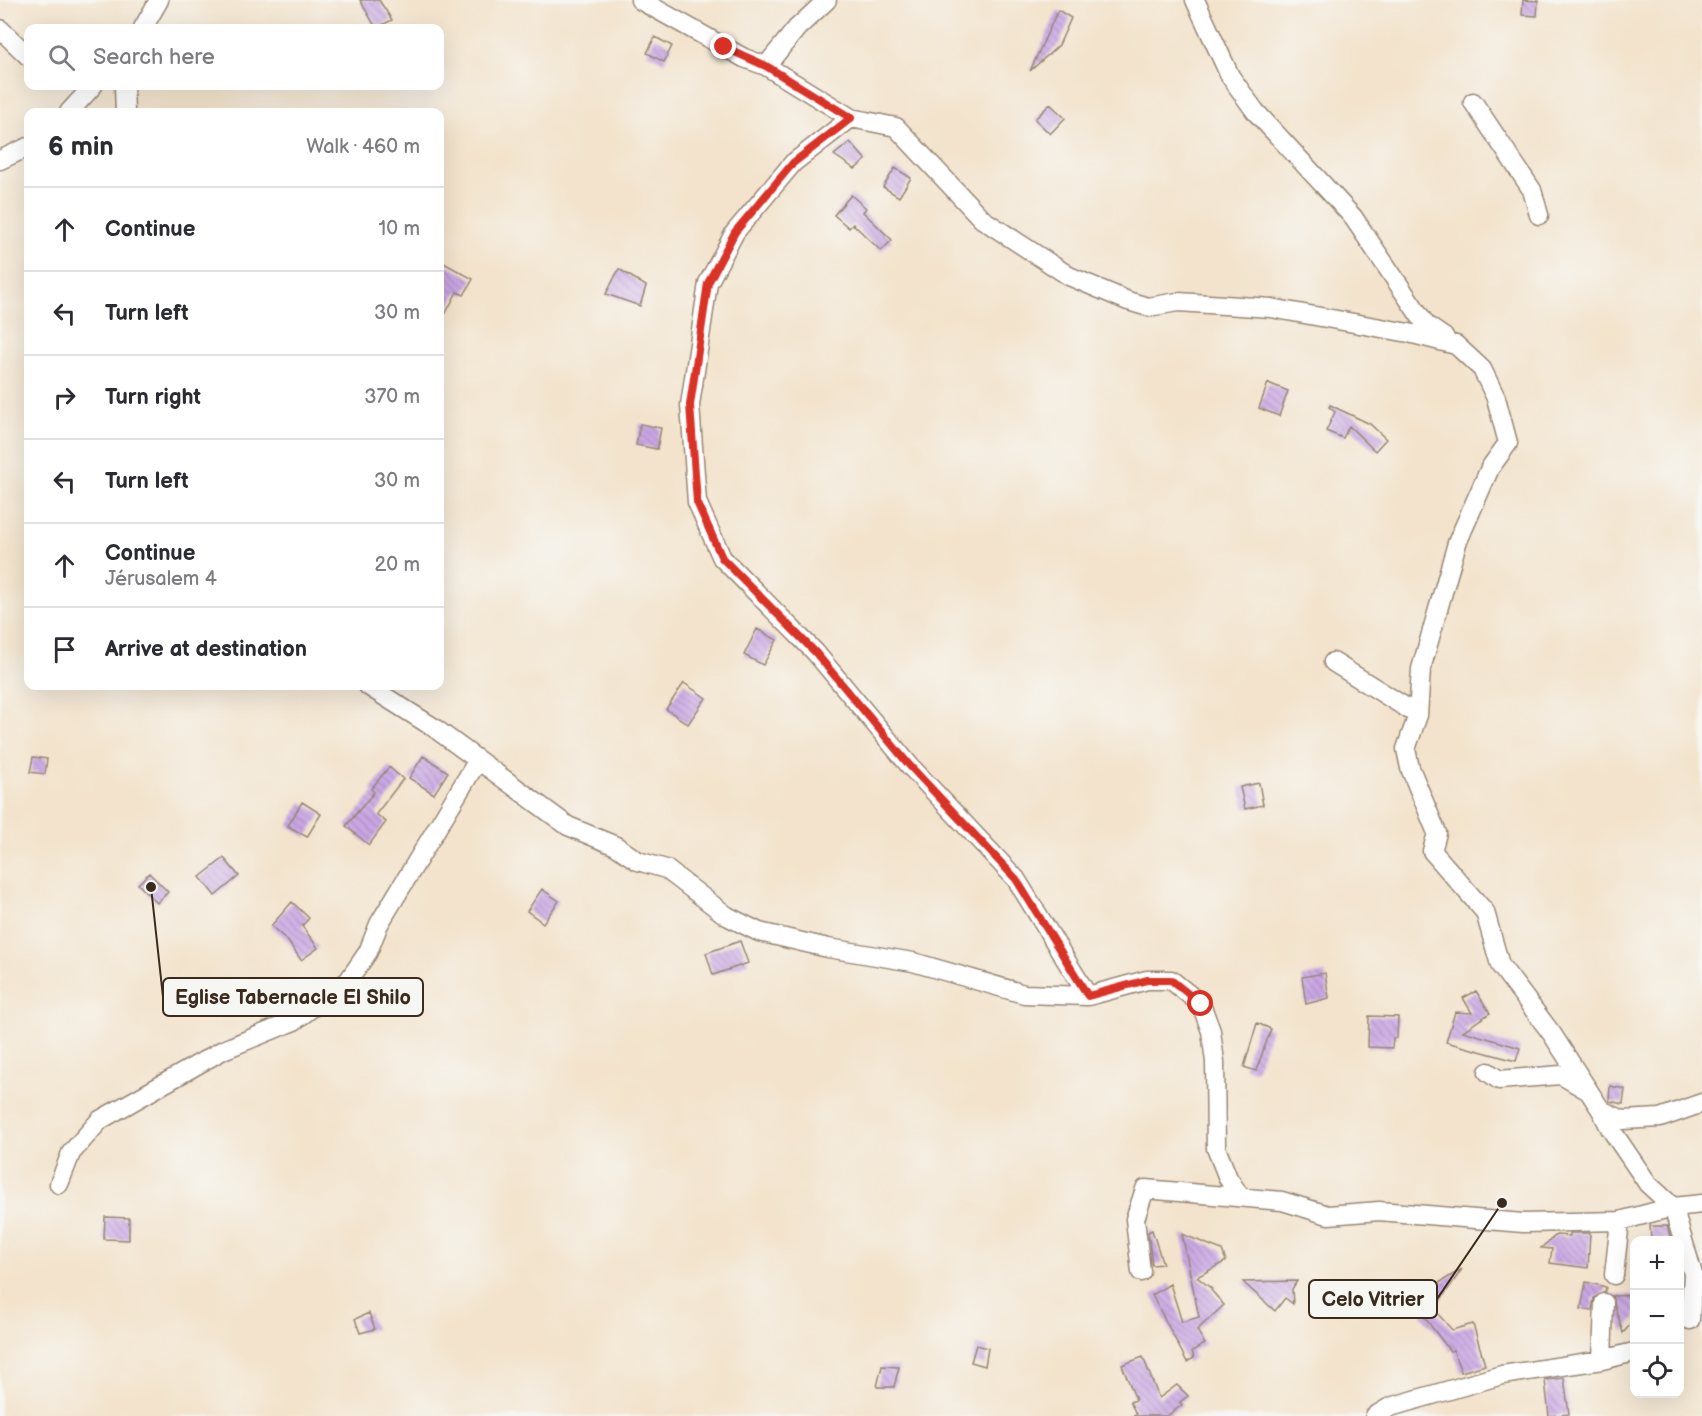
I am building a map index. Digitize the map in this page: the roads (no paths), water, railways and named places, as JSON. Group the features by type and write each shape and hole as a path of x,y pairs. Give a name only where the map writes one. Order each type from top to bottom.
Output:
{"street":[{"path":"145,24 159,0"},
{"path":"640,0 744,58 766,66 851,118 896,127 982,219 1069,276 1128,301 1148,307 1178,302 1271,308 1409,333 1456,345"},
{"path":"766,66 797,28 826,0"},
{"path":"1195,0 1230,76 1255,111 1353,217 1426,326 1456,345 1482,369 1496,398 1508,443 1490,468 1457,543 1420,669 1418,715 1406,749 1410,768 1437,832 1432,851 1439,862 1485,912 1500,965 1552,1034 1610,1128 1648,1184 1673,1207 1693,1274 1691,1322"},
{"path":"0,29 24,52"},
{"path":"73,108 89,90"},
{"path":"124,90 125,108"},
{"path":"1473,102 1532,190 1539,215"},
{"path":"851,118 793,163 735,232 708,283 690,405 697,502 722,558 815,652 910,766 1016,879 1088,996"},
{"path":"0,160 24,149"},
{"path":"1333,662 1418,715"},
{"path":"374,690 433,727 568,826 616,846 638,861 666,869 727,916 759,932 828,948 913,962 1024,994 1088,996 1147,980 1171,980 1201,1004 1211,1031 1215,1062 1216,1148 1228,1178 1239,1195"},
{"path":"59,1184 71,1153 100,1120 222,1050 294,1021 348,981 368,952 379,924 478,760"},
{"path":"1488,1072 1499,1080 1508,1081 1561,1076 1587,1090"},
{"path":"1601,1110 1623,1120 1660,1118 1702,1103"},
{"path":"1141,1272 1135,1219 1145,1189 1189,1194 1239,1195 1282,1201 1328,1215 1379,1211 1523,1223 1620,1221 1673,1207 1702,1204"},
{"path":"1614,1275 1620,1221"},
{"path":"1602,1360 1604,1303"},
{"path":"1375,1416 1390,1407 1492,1378 1630,1353"}],"place":[{"name":"Eglise Tabernacle El Shilo","path":"151,887"},
{"name":"Celo Vitrier","path":"1502,1203"}]}
